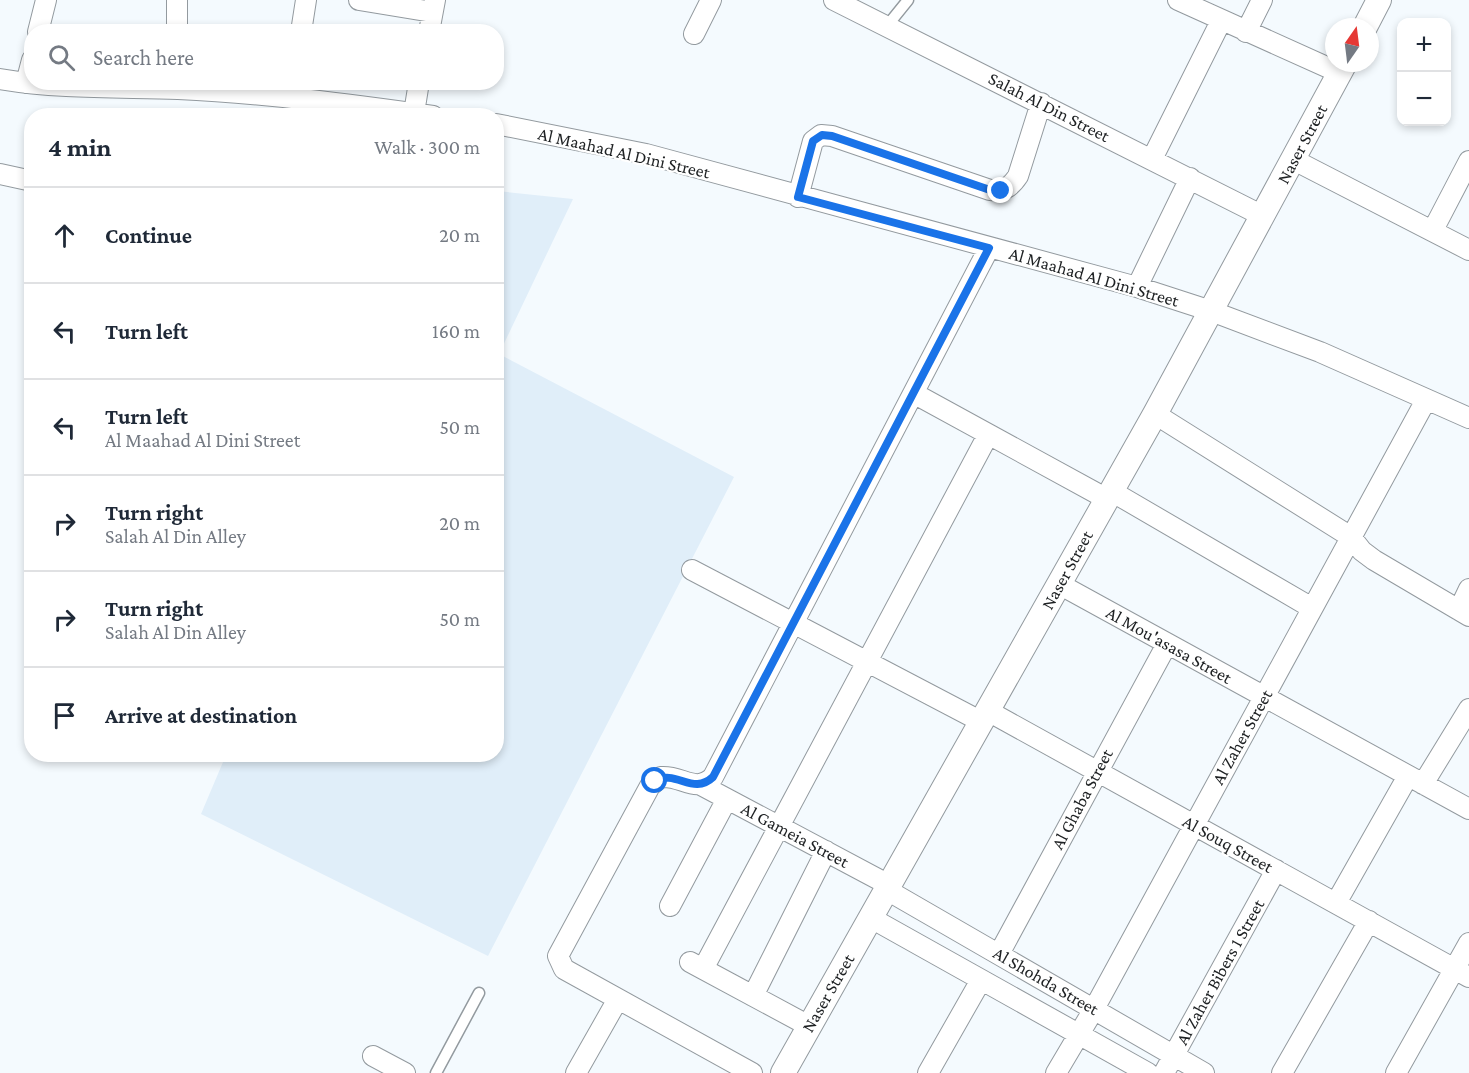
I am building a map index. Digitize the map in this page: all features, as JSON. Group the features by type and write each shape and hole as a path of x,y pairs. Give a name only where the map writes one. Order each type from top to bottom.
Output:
{"street":[{"path":"40,24 45,0"},
{"path":"177,0 177,24"},
{"path":"302,24 306,0"},
{"path":"359,0 434,6 431,24"},
{"path":"694,34 711,0"},
{"name":"Salah Al Din Street","path":"834,0 1263,216"},
{"path":"1178,0 1246,32 1325,61"},
{"path":"1246,32 1263,0"},
{"path":"1370,18 1379,0"},
{"path":"1152,159 1221,21"},
{"name":"Naser Street","path":"783,1073 1155,414 1341,72"},
{"path":"0,79 24,83"},
{"path":"292,90 384,108"},
{"path":"419,90 420,108"},
{"path":"798,197 813,141 822,135 832,136 990,190 1001,191 1011,186 1018,176 1041,103"},
{"name":"Al Maahad Al Dini Street","path":"504,126 646,154 1137,287 1211,311 1320,352 1469,418"},
{"path":"1294,160 1469,250"},
{"path":"1432,230 1469,162"},
{"path":"0,174 24,179"},
{"path":"1137,287 1190,178"},
{"path":"701,785 713,777 915,394 989,248"},
{"path":"915,394 988,435 1109,495 1312,608"},
{"name":"Al Zaher Street","path":"1056,1073 1094,1009 1426,400"},
{"path":"1155,414 1351,537 1362,551 1374,560 1464,613 1469,589"},
{"path":"809,1026 696,966 779,827 988,435"},
{"name":"Al Souq Street","path":"692,570 867,662 1097,771 1462,973"},
{"name":"Al Mou'asasa Street","path":"1059,584 1469,809"},
{"name":"Al Ghaba Street","path":"999,954 1167,644"},
{"path":"1336,903 1416,780 1469,708"},
{"name":"Al Gameia Street","path":"752,1073 564,969 558,957 560,949 650,786 661,777 668,776 693,786 701,785 826,851 888,887"},
{"path":"670,906 727,799"},
{"path":"753,996 826,851"},
{"name":"Al Zaher Bibers 1 Street","path":"1164,1073 1276,870"},
{"name":"Al Shohda Street","path":"888,887 1204,1073"},
{"name":"Al Shohda Street","path":"871,918 1148,1073"},
{"path":"1282,1073 1369,921"},
{"path":"1396,1073 1462,973 1469,943"},
{"path":"928,1073 981,980"},
{"path":"576,1073 618,999"},
{"path":"373,1056 405,1073"}],"lane":[{"path":"887,27 908,0"},
{"path":"436,1073 479,993"}],"shaded area":[{"path":"504,192 573,199 504,344"},
{"path":"504,357 734,477 488,956 201,814 223,762 504,762"}],"route":[{"path":"655,781 668,776 693,786 709,782 713,777 915,394 989,248 798,197 813,141 822,135 832,136 990,190 1001,191"}]}
